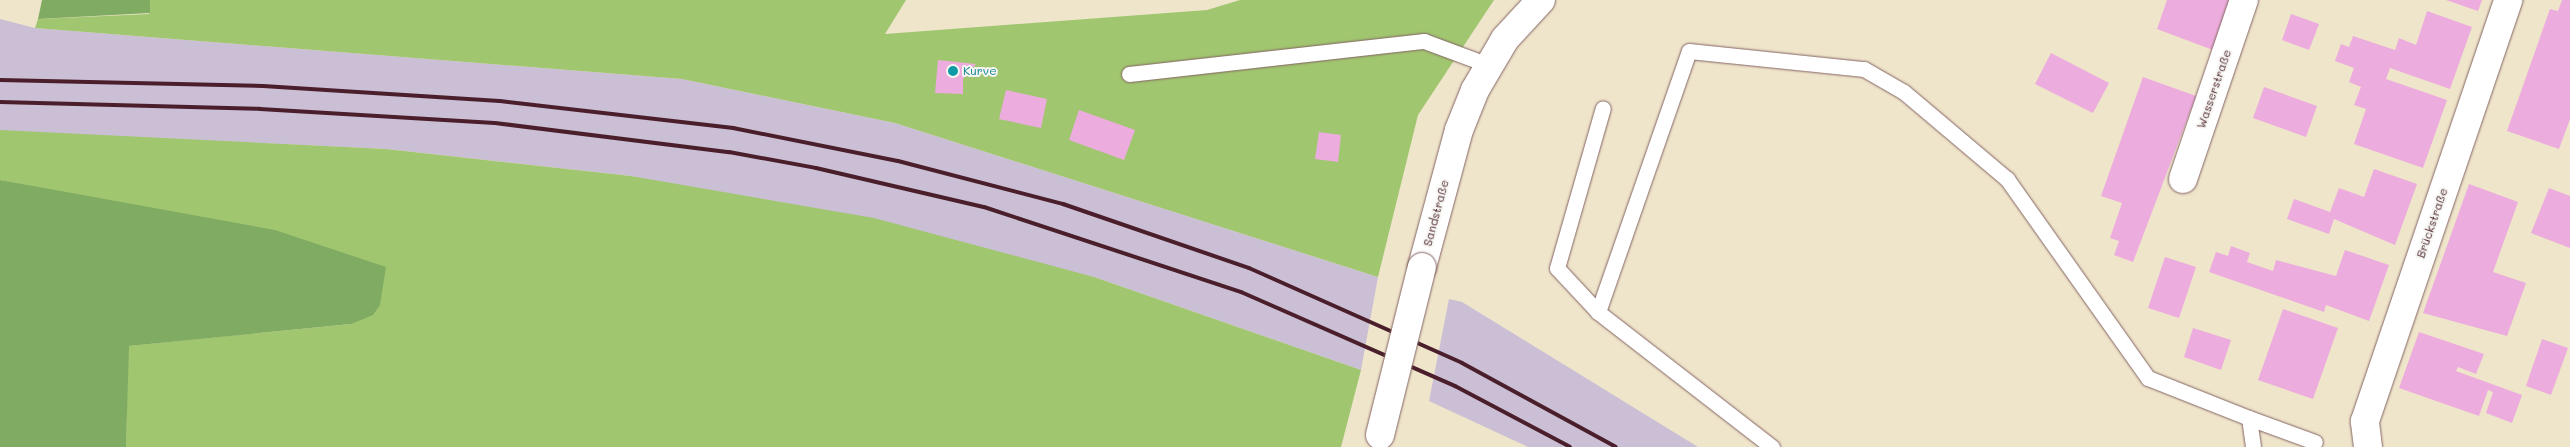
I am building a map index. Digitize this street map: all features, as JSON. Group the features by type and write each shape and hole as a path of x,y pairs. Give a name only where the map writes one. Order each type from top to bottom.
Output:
{"street":[{"name":"Sandstraße","path":"1378,441 1459,130 1488,65 1541,0"},
{"name":"Wasserstraße","path":"2183,179 2244,0"},
{"name":"Brückstraße","path":"2368,447 2365,421 2508,0"}],"lane":[{"path":"1129,74 1424,41 1488,65"},
{"path":"1598,312 1689,51 1864,69 1904,92 2007,179 2148,378 2315,442"},
{"path":"1603,108 1557,268 1598,312 1772,447"},
{"path":"2249,418 2252,447"}],"shaded area":[{"path":"0,19 35,28 682,79 895,123 1378,277 1361,370 1094,277 631,176 386,149 0,131"},
{"path":"1449,299 1462,302 1698,447 1528,447 1429,401"}],"green space":[{"path":"42,0 150,0 150,13 38,19"},
{"path":"150,0 906,0 885,34 1207,10 1240,0 1494,0 1418,115 1378,277 895,123 682,79 35,28 38,19 149,14"},
{"path":"0,130 386,149 631,176 874,218 1094,277 1361,370 1341,447 126,447 128,346 351,324 133,207 0,180"},
{"path":"0,180 275,230 386,267 380,305 373,315 351,324 129,346 126,447 0,447"}],"building":[{"path":"2167,0 2231,0 2213,50 2157,29"},
{"path":"2446,0 2482,0 2478,11"},
{"path":"2562,0 2570,0 2570,119 2559,149 2507,131 2550,9 2558,11"},
{"path":"2427,11 2472,27 2450,89 2390,68 2386,79 2447,100 2423,168 2354,144 2366,109 2354,105 2361,87 2349,82 2354,68 2335,61 2341,44 2349,47 2353,36 2395,50 2399,38 2416,45"},
{"path":"2291,14 2319,24 2309,50 2282,40"},
{"path":"2051,53 2109,83 2093,113 2035,84"},
{"name":"Kurve","path":"938,60 976,64 963,79 963,94 935,93"},
{"path":"2143,77 2196,96 2133,262 2114,255 2119,241 2110,238 2122,203 2101,196"},
{"path":"2264,87 2317,106 2306,137 2253,118"},
{"path":"1006,90 1047,99 1041,128 999,119"},
{"path":"1079,110 1135,130 1124,160 1069,140"},
{"path":"1319,132 1341,135 1338,162 1315,159"},
{"path":"2374,169 2417,184 2395,245 2334,219 2329,234 2287,219 2294,199 2330,212 2339,188 2364,197"},
{"path":"2469,184 2518,202 2493,272 2526,283 2507,336 2423,313"},
{"path":"2549,188 2570,196 2570,248 2531,233"},
{"path":"2231,246 2250,253 2247,262 2273,271 2276,260 2336,276 2345,250 2389,265 2369,321 2326,305 2324,312 2209,272 2216,252 2228,256"},
{"path":"2165,257 2196,267 2179,318 2148,308"},
{"path":"2283,309 2338,328 2313,399 2258,380"},
{"path":"2193,328 2231,340 2221,370 2184,357"},
{"path":"2419,332 2484,354 2476,374 2458,367 2456,371 2522,395 2512,423 2486,413 2493,392 2488,390 2479,416 2399,388"},
{"path":"2542,339 2568,348 2551,395 2526,386"}],"railway":[{"path":"0,80 263,86 500,101 733,128 898,161 1063,204 1249,268 1462,363 1616,447"},
{"path":"0,102 260,109 495,123 729,152 816,168 984,207 1241,292 1455,386 1570,447"}],"place":[{"name":"Kurve","path":"953,71"}]}
